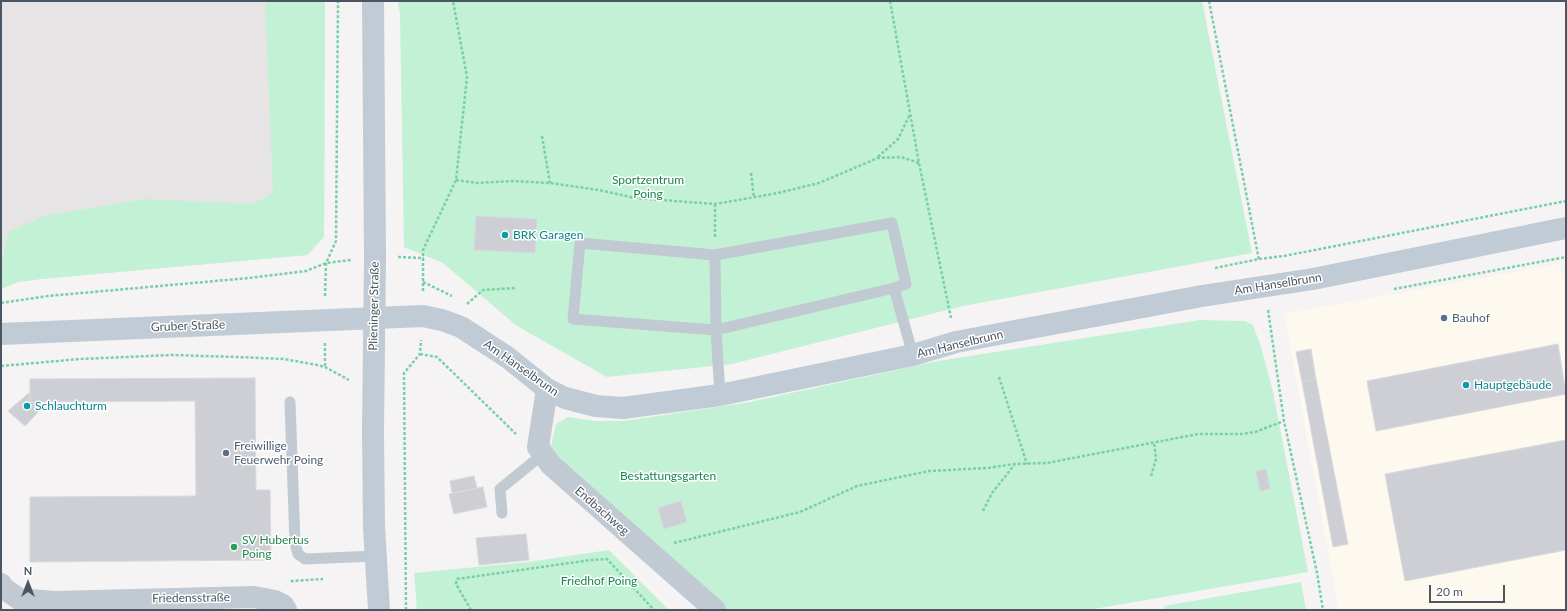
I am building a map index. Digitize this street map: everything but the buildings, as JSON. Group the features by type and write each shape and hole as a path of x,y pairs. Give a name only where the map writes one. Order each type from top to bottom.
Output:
{"street":[{"name":"Plieninger Straße","path":"373,1 375,258 373,447 379,610"},
{"name":"Am Hanselbrunn","path":"374,318 423,316 442,320 461,327 507,357 547,389 565,398 596,406 623,408 720,395 913,355 956,342 1202,296 1263,288 1313,279 1566,228"},
{"name":"Gruber Straße","path":"1,334 374,318"},
{"path":"540,451 547,389"},
{"name":"Endbachweg","path":"540,451 551,465 715,610"},
{"name":"Friedensstraße","path":"1,584 2,587 20,599 54,602 254,597 275,601 285,608"}],"lane":[{"path":"892,223 906,284 716,330 573,319 580,243 715,255 892,223"},
{"path":"715,255 716,330 720,395"},
{"path":"894,288 913,355"},
{"path":"290,402 295,543 298,554 305,559 376,556"},
{"path":"502,513 500,489 540,451"}],"path":[{"path":"326,367 324,320 326,263 336,241 338,1"},
{"path":"1,303 48,296 249,278 306,271 326,263 406,256 424,258 423,250 456,180 467,77 453,1"},
{"path":"890,1 919,163 952,319 946,321"},
{"path":"1210,1 1259,259"},
{"path":"878,158 898,139 911,113"},
{"path":"542,136 550,182"},
{"path":"456,180 477,183 513,181 550,182 599,190 635,198 715,204 754,198 819,183 878,158 901,157 919,163"},
{"path":"751,173 754,198"},
{"path":"1213,268 1259,259 1284,256 1566,201"},
{"path":"715,204 715,255"},
{"path":"423,282 445,292 455,299"},
{"path":"465,306 483,290 516,288"},
{"path":"1263,288 1271,326 1284,421 1323,610"},
{"path":"406,610 404,373 420,354 437,358 525,443 540,451"},
{"path":"1,366 80,359 172,355 284,359 317,365"},
{"path":"999,377 1027,464"},
{"path":"642,546 674,543 800,512 857,486 929,470 988,468 1015,464 1048,463 1198,434 1241,434 1255,432 1284,421"},
{"path":"1151,476 1156,459 1154,442"},
{"path":"983,511 992,493 1015,464"},
{"path":"471,610 456,584 457,579 591,560 607,560 654,610"},
{"path":"285,608 292,581 331,578"}],"shaded area":[{"path":"1,1 325,1 324,237 307,255 41,279 18,282 1,289"},
{"path":"1560,264 1566,291 1566,610 1339,610 1284,314"}],"green space":[{"path":"265,1 325,1 324,237 307,255 41,279 18,282 1,289 1,270 8,232 44,216 145,199 253,204 273,193"},
{"name":"Sportzentrum Poing","path":"398,1 1202,1 1252,253 963,306 732,364 607,377 517,326 443,263 404,247 400,14"},
{"name":"Bestattungsgarten","path":"1200,320 1244,321 1253,325 1261,347 1273,392 1308,572 1088,610 724,610 561,464 551,445 556,424 568,417 595,421 624,421 750,402 938,361"},
{"name":"Friedhof Poing","path":"609,550 669,610 417,610 414,573 528,562"},
{"path":"1301,582 1306,610 1165,610 1164,606"}],"place":[{"name":"BRK Garagen","path":"505,235"},
{"name":"Bauhof","path":"1444,318"},
{"name":"Hauptgebäude","path":"1466,385"},
{"name":"Schlauchturm","path":"27,406"},
{"name":"Freiwillige Feuerwehr Poing","path":"226,453"},
{"name":"SV Hubertus Poing","path":"234,547"}]}
